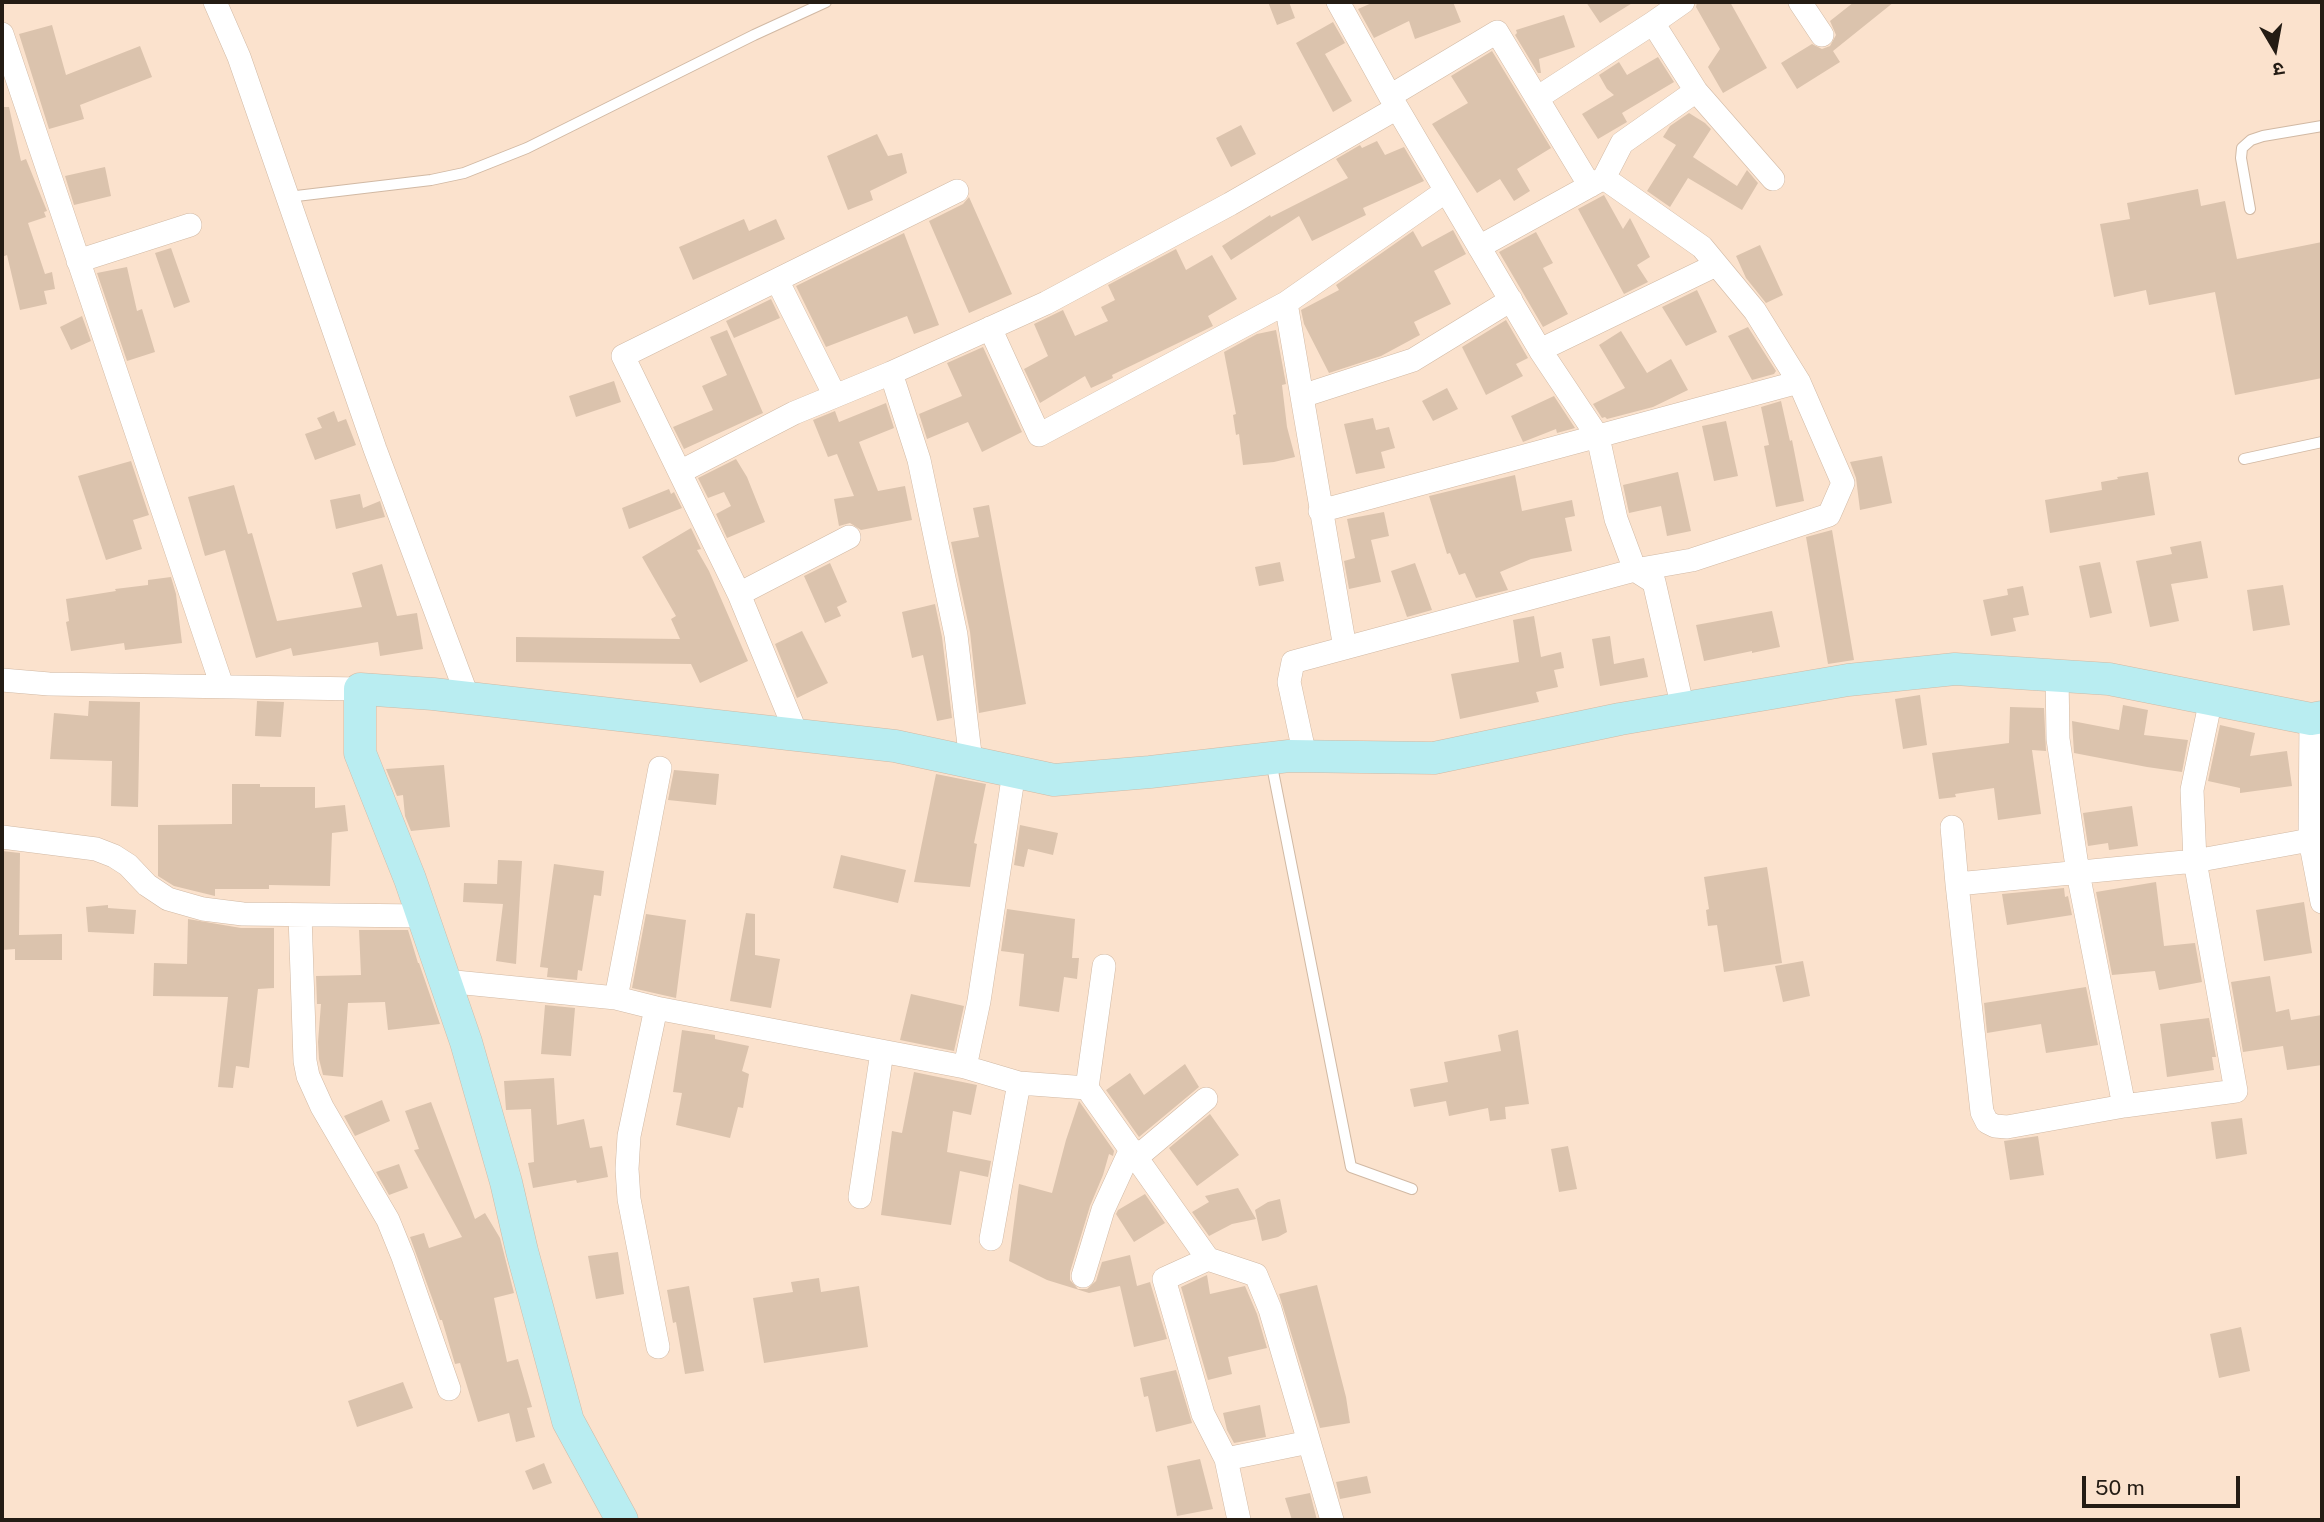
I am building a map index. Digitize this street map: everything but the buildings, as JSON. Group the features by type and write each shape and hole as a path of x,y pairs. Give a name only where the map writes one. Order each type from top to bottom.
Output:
{"street":[{"path":"215,2 239,57 375,449 468,698"},
{"path":"1338,2 1540,350 1598,437 1616,519 1634,570 1654,582 1683,709"},
{"path":"1537,98 1683,2"},
{"path":"1800,2 1822,35"},
{"path":"1653,23 1696,91 1773,179"},
{"path":"680,472 793,413 891,373 1046,303 1230,204 1394,102 1497,32 1537,98 1597,182 1702,247 1755,311 1798,383 1843,483 1829,515 1692,560 1634,570 1293,662 1290,682 1305,757"},
{"path":"2,34 222,687"},
{"path":"1479,247 1597,182 1622,143 1696,91"},
{"path":"797,735 739,594 623,356 957,191"},
{"path":"990,328 1039,435 1286,303 1446,191"},
{"path":"78,261 190,225"},
{"path":"1540,350 1716,265"},
{"path":"777,280 835,396"},
{"path":"1302,396 1413,360 1511,300"},
{"path":"1286,303 1345,648"},
{"path":"891,373 919,460 956,635 971,762"},
{"path":"1320,511 1798,383"},
{"path":"739,594 849,537"},
{"path":"2,680 49,684 360,689 468,698 895,746 1054,780 1270,759 1434,758 1848,680 1955,669 2109,679 2317,718 2311,840 2322,902"},
{"path":"2057,676 2058,739 2078,873 2124,1106"},
{"path":"360,689 360,753 466,1042 506,1182 568,1421 622,1520"},
{"path":"1952,827 1982,1112 1987,1122 1994,1126 2007,1127 2124,1106 2236,1091 2195,861 2192,790 2211,699"},
{"path":"616,998 660,768"},
{"path":"965,1067 979,1001 1014,772"},
{"path":"2,837 96,849 121,860 148,885 180,904 243,914 422,916"},
{"path":"1957,884 2195,861 2311,840"},
{"path":"300,915 304,1061 308,1076 322,1107 387,1220 403,1257 449,1389"},
{"path":"1104,966 1087,1088 1208,1259 1255,1275 1270,1309 1332,1520"},
{"path":"445,981 616,998 965,1067 1018,1083 1087,1088"},
{"path":"656,1008 629,1136 627,1169 629,1199 658,1347"},
{"path":"860,1197 882,1052"},
{"path":"991,1238 1018,1083"},
{"path":"1083,1276 1103,1210 1134,1153 1206,1099"},
{"path":"1208,1259 1164,1279 1203,1414 1226,1460 1239,1520"},
{"path":"1226,1460 1309,1442"}],"lane":[{"path":"287,197 430,180 464,173 527,148 826,2"},
{"path":"2250,209 2241,158 2242,148 2251,140 2263,136 2322,126"},
{"path":"2244,459 2322,442"},
{"path":"1270,759 1351,1167 1412,1189"}]}
